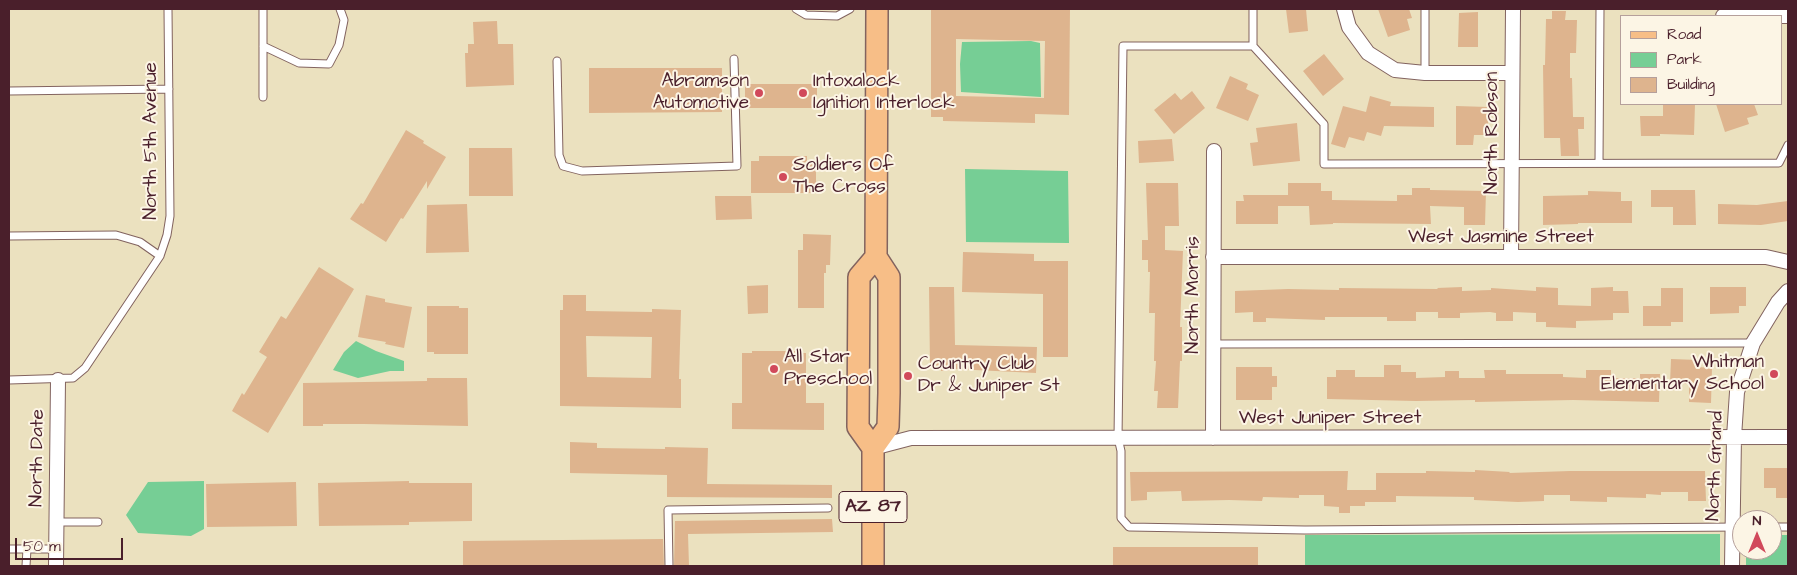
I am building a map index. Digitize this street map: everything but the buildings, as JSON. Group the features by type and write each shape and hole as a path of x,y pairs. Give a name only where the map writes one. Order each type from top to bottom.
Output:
{"main road":[{"path":"876,257 860,277 858,427 873,448 888,428 889,394 889,277 876,257 877,9"},
{"name":"AZ 87","path":"873,448 873,566"}],"street":[{"path":"1344,9 1349,27 1368,54 1395,70 1425,73 1512,73"},
{"name":"North Robson","path":"1512,257 1513,9"},
{"name":"North Morris","path":"1212,438 1214,151"},
{"name":"West Jasmine Street","path":"1213,257 1766,257 1788,262"},
{"name":"North Grand","path":"1736,510 1734,437 1737,392 1753,343 1778,302 1788,291"},
{"name":"North Date","path":"56,566 58,380"},
{"name":"West Juniper Street","path":"873,448 911,438 1788,437"}],"lane":[{"name":"North 5th Avenue","path":"58,380 73,378 85,368 160,256 167,235 170,216 168,9"},
{"path":"263,9 263,97"},
{"path":"263,46 299,63 329,64 339,45 344,20 340,9"},
{"path":"796,9 806,15 837,16 850,9"},
{"path":"1253,9 1253,46 1324,124 1324,164 1779,163 1788,144"},
{"path":"1425,9 1425,73"},
{"path":"1599,163 1600,9"},
{"path":"1253,46 1123,46 1118,438 1121,451 1121,518 1129,527 1315,530 1732,527"},
{"path":"556,61 559,155 564,166 582,171 738,166 734,59"},
{"path":"9,91 169,89"},
{"path":"9,236 116,235 140,242 160,256"},
{"path":"1213,344 1753,343"},
{"path":"9,380 58,380"},
{"path":"669,566 668,510 828,508"},
{"path":"56,522 98,522"},
{"path":"9,549 56,550"},
{"path":"26,566 27,549"}],"green space":[{"path":"1031,41 1040,43 1041,97 961,92 960,64 962,42"},
{"path":"965,169 1068,171 1069,243 966,242"},
{"path":"356,341 376,351 404,361 404,371 390,371 358,378 333,370 344,352"},
{"path":"204,481 204,529 191,536 138,533 126,515 148,482"},
{"path":"1720,534 1720,566 1305,566 1305,535"},
{"path":"1782,535 1788,535 1788,566 1746,566 1746,560 1782,560"}],"place":[{"name":"Abramson Automotive","path":"759,93"},
{"name":"Intoxalock Ignition Interlock","path":"803,93"},
{"name":"Soldiers Of The Cross","path":"783,177"},
{"name":"All Star Preschool","path":"774,369"},
{"name":"Whitman Elementary School","path":"1774,374"},
{"name":"Country Club Dr & Juniper St","path":"908,376"}]}
